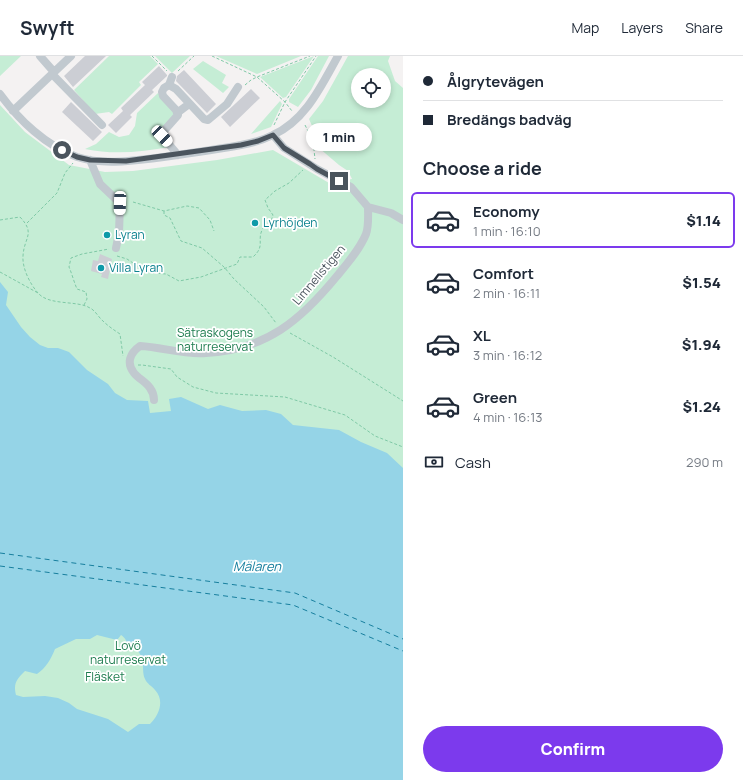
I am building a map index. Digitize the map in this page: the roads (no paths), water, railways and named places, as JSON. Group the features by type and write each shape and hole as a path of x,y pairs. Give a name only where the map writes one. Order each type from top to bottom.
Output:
{"street":[{"path":"40,56 53,73 102,125"},
{"path":"13,111 71,56"},
{"path":"0,94 13,111 30,127 62,150 77,157 90,160 126,161 178,155 241,145 258,141 273,135 288,127 304,112 321,87 338,56"},
{"path":"177,112 163,96 162,92 171,81 189,104 204,119 208,120 227,104 238,87"},
{"path":"178,155 162,136 162,133 178,115 177,112 189,104"},
{"path":"273,135 284,148 317,169 351,187 368,206 391,213 403,220"},
{"path":"90,160 100,184 120,203 119,233 116,248"},
{"name":"Limnellstigen","path":"154,400 151,389 134,373 131,366 130,358 133,351 140,346 205,354 250,345 283,329 305,312 346,266 366,233 368,206"}],"water":[{"name":"Mälaren","path":"0,282 8,292 6,305 30,337 40,345 48,348 58,348 69,352 87,370 108,384 115,393 127,400 148,401 150,413 171,411 169,399 181,397 208,409 220,405 242,411 266,410 281,414 293,425 339,430 361,442 387,453 403,468 403,780 0,780","holes":["97,635 117,640 121,635 130,647 138,651 142,658 145,679 158,694 160,699 160,708 150,724 139,724 128,732 108,719 77,709 58,698 45,696 23,697 16,695 15,684 20,676 25,671 37,674 40,672 48,663 55,649 76,639 90,639"]}],"place":[{"name":"Lyrhöjden","path":"255,223"},
{"name":"Lyran","path":"107,235"},
{"name":"Villa Lyran","path":"101,268"}],"park label":[{"name":"Sätraskogens naturreservat","path":"215,340"},
{"name":"Lovö naturreservat","path":"128,653"},
{"name":"Fläsket","path":"105,677"}]}
